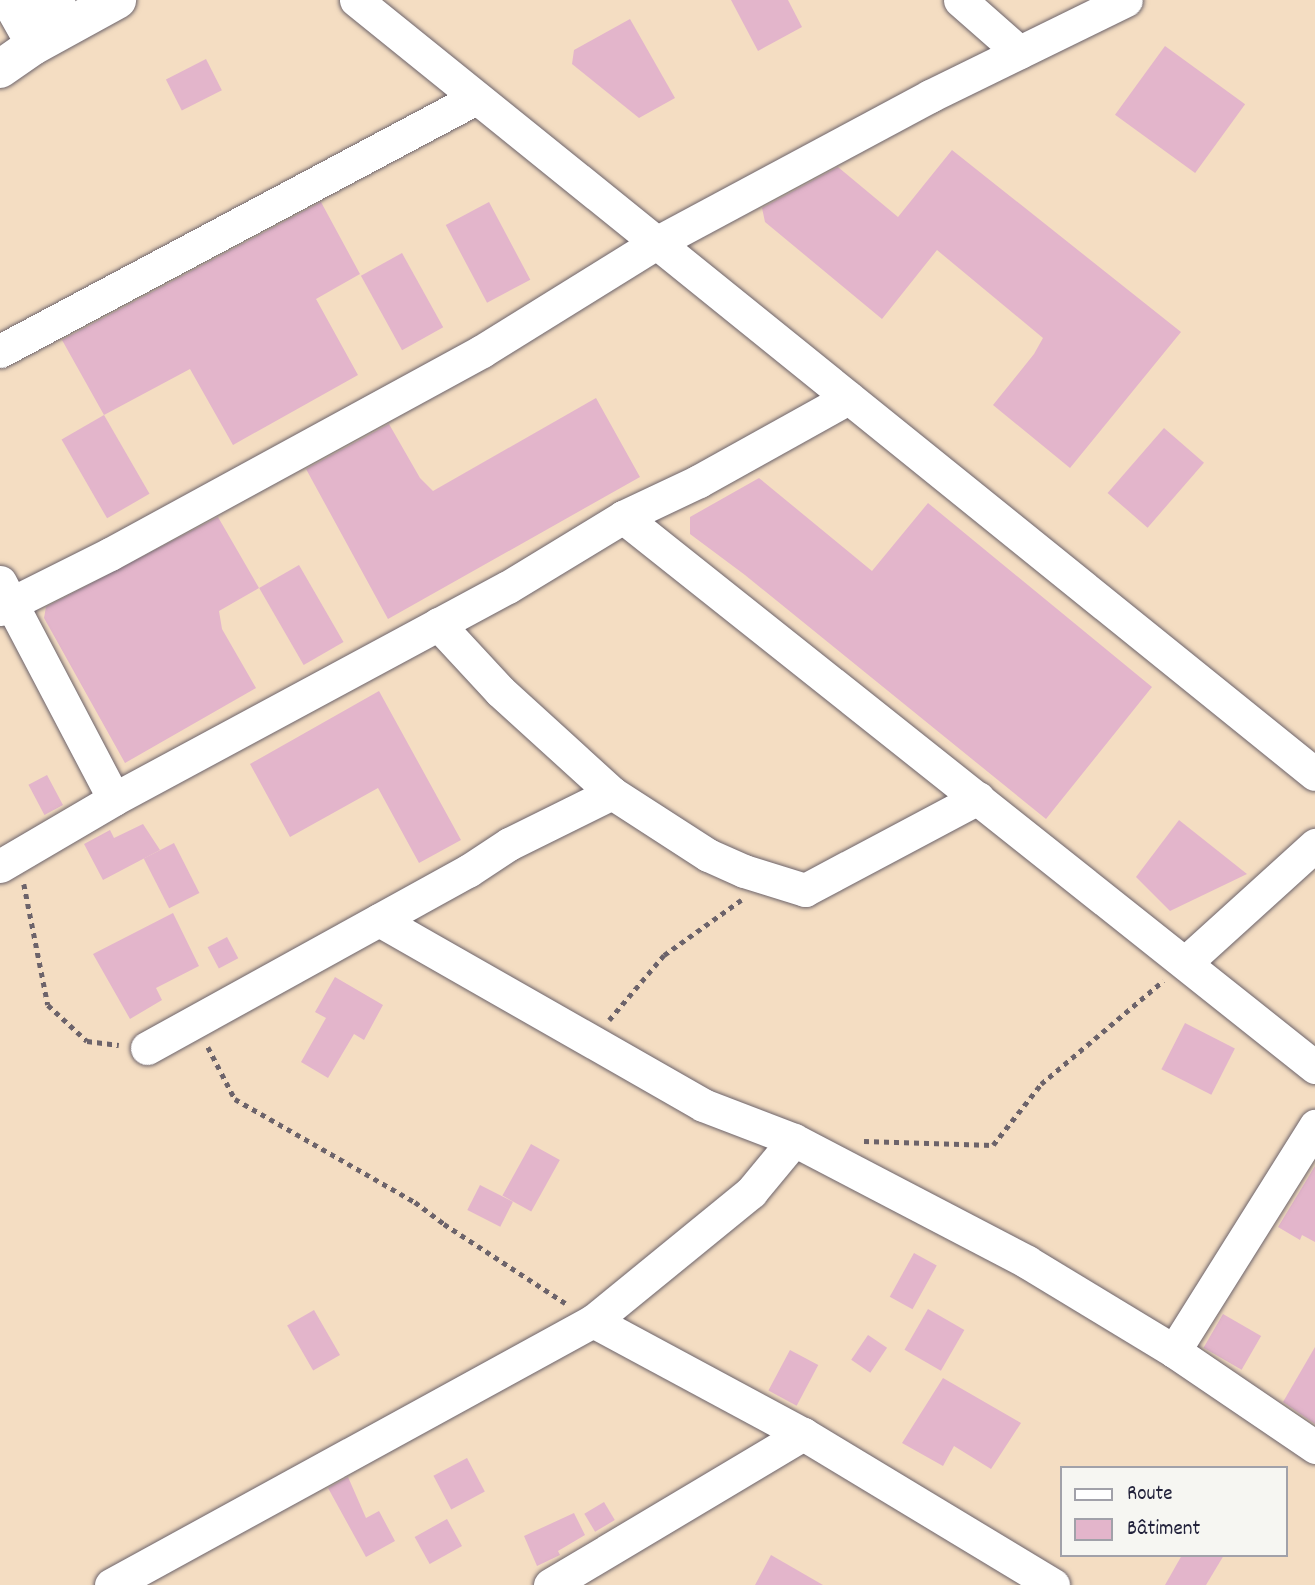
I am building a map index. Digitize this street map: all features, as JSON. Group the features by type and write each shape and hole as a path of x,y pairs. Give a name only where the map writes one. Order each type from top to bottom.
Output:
{"main road":[{"path":"14,40 117,0"}],"street":[{"path":"14,40 58,0"},
{"path":"356,0 1315,774"},
{"path":"960,0 1019,52"},
{"path":"114,799 4,598 110,554 482,351 656,243 1019,52 1126,0"},
{"path":"0,351 476,97"},
{"path":"9,861 114,799 508,587 623,517 699,481 848,398"},
{"path":"623,517 1315,1067"},
{"path":"438,624 500,691 612,793 708,855 805,890 978,798"},
{"path":"147,1048 468,871 509,844 612,793"},
{"path":"1185,963 1315,845"},
{"path":"379,920 703,1105 794,1140 1027,1262 1174,1351 1315,1447"},
{"path":"1174,1351 1315,1126"},
{"path":"111,1585 153,1575 230,1518 593,1321 751,1192 794,1140"},
{"path":"593,1321 803,1434 1053,1585"},
{"path":"550,1585 803,1434"}],"path":[{"path":"9,861 48,1005 87,1041 147,1048"},
{"path":"592,1042 664,955 771,879"},
{"path":"860,1141 993,1145 1041,1084 1185,963"},
{"path":"194,1022 235,1099 415,1202 454,1231 593,1321"}],"building":[{"path":"731,0 788,0 802,27 758,51"},
{"path":"630,19 675,98 639,118 572,64 574,50"},
{"path":"1165,46 1245,104 1195,173 1115,115"},
{"path":"206,59 222,90 182,111 166,79"},
{"path":"952,150 1181,332 1070,468 993,405 1034,354 1043,338 937,250 882,319 765,222 762,208 838,167 898,217"},
{"path":"321,202 360,274 316,299 358,375 233,445 190,369 104,415 62,340"},
{"path":"489,202 530,280 487,303 446,225"},
{"path":"402,253 443,327 402,350 361,276"},
{"path":"596,398 640,477 388,619 306,469 389,424 420,478 433,491"},
{"path":"104,415 150,494 107,518 62,440"},
{"path":"1164,428 1204,463 1148,528 1108,493"},
{"path":"759,478 872,571 928,503 1152,687 1046,819 745,575 690,534 690,517"},
{"path":"218,517 259,588 219,611 222,629 256,688 125,763 44,618 46,607"},
{"path":"299,565 344,642 304,665 259,588"},
{"path":"379,691 461,840 419,863 378,788 290,837 250,764"},
{"path":"47,775 63,805 44,815 28,785"},
{"path":"1179,820 1247,874 1170,911 1136,877"},
{"path":"143,824 160,850 103,880 84,844 110,830 114,838"},
{"path":"174,843 199,893 169,908 144,858"},
{"path":"173,913 199,966 156,988 162,1000 130,1019 93,954"},
{"path":"227,937 238,958 219,969 208,947"},
{"path":"335,977 383,1005 364,1040 354,1034 328,1078 301,1062 326,1018 315,1012"},
{"path":"1185,1023 1235,1048 1211,1095 1161,1069"},
{"path":"531,1144 560,1160 531,1212 502,1196"},
{"path":"1315,1166 1315,1242 1302,1235 1300,1240 1278,1227"},
{"path":"480,1185 513,1202 500,1227 467,1210"},
{"path":"914,1253 937,1266 912,1309 890,1297"},
{"path":"928,1309 964,1330 941,1371 904,1350"},
{"path":"314,1310 340,1355 313,1371 287,1326"},
{"path":"1223,1314 1261,1336 1242,1370 1204,1348"},
{"path":"868,1335 887,1348 870,1373 851,1360"},
{"path":"1315,1347 1315,1424 1283,1402"},
{"path":"790,1350 818,1365 797,1406 768,1391"},
{"path":"943,1378 1021,1423 991,1469 954,1446 943,1466 902,1443"},
{"path":"467,1458 485,1492 451,1509 433,1476"},
{"path":"348,1477 366,1518 379,1511 395,1541 366,1557 328,1488"},
{"path":"604,1502 615,1520 595,1532 584,1514"},
{"path":"574,1513 585,1535 558,1551 560,1555 537,1566 524,1536"},
{"path":"447,1519 462,1546 430,1564 415,1537"},
{"path":"771,1555 823,1585 755,1585"},
{"path":"1181,1557 1223,1557 1206,1585 1165,1585"}]}
